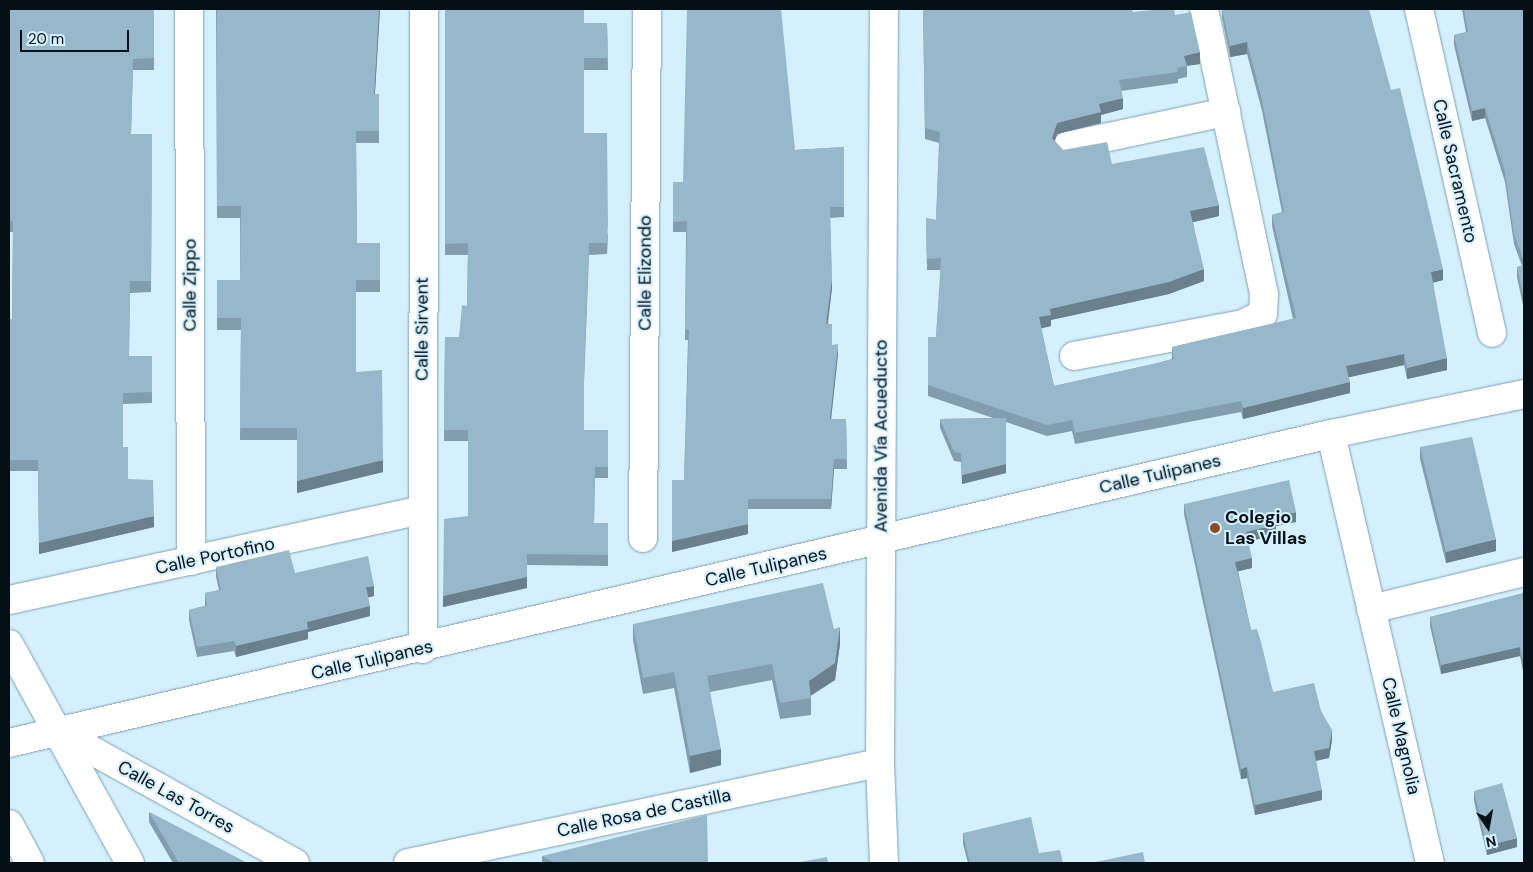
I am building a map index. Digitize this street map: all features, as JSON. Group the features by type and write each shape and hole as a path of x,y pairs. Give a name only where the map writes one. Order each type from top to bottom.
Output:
{"street":[{"name":"Calle Zippo","path":"189,9 191,561"},
{"name":"Calle Sirvent","path":"423,649 421,510 424,9"},
{"name":"Calle Elizondo","path":"643,538 647,9"},
{"name":"Avenida Vía Acueducto","path":"884,9 880,539 880,763 884,863"},
{"path":"1074,356 1243,324 1263,314 1264,294 1204,9"},
{"name":"Calle Sacramento","path":"1419,9 1492,333"},
{"path":"1067,146 1226,112"},
{"name":"Calle Tulipanes","path":"9,743 423,649 880,539 1331,434 1524,394"},
{"name":"Calle Magnolia","path":"1331,434 1430,863"},
{"name":"Calle Portofino","path":"9,600 421,510"},
{"path":"1371,609 1524,572"},
{"path":"9,644 130,863"},
{"name":"Calle Las Torres","path":"57,731 295,863"},
{"name":"Calle Rosa de Castilla","path":"408,863 472,858 880,763"},
{"path":"9,824 30,863"}],"building":[{"path":"9,9 154,9 154,58 133,59 131,134 152,134 151,281 130,281 129,356 152,356 152,392 123,393 123,447 128,447 128,479 153,480 154,516 39,543 38,460 9,460 9,319 12,319 13,221 9,221"},
{"path":"217,9 379,9 374,94 379,94 379,131 356,131 357,243 380,243 380,280 356,280 356,372 382,370 383,460 297,481 297,428 240,428 241,318 217,318 217,280 240,280 241,206 217,206"},
{"path":"445,9 584,9 584,23 607,23 608,58 584,58 584,133 607,133 608,224 607,243 589,243 584,430 608,430 608,467 595,467 594,523 608,523 608,555 527,554 527,577 443,596 444,519 468,516 468,430 444,430 445,337 459,337 462,305 467,306 468,243 445,244"},
{"path":"687,9 781,9 795,150 844,147 844,207 830,207 832,278 826,324 832,324 832,345 838,344 830,419 846,419 847,459 834,459 831,499 748,499 748,524 672,541 672,480 684,480 689,330 685,330 687,221 673,222 673,182 683,182"},
{"path":"923,9 1132,9 1133,12 1174,9 1175,15 1191,12 1200,52 1184,56 1187,66 1177,68 1178,72 1119,80 1123,98 1099,104 1101,112 1057,123 1052,138 1063,150 1107,142 1112,164 1204,147 1219,205 1190,211 1204,269 1169,282 1050,309 1051,315 1039,317 1054,386 1174,359 1172,347 1296,318 1272,215 1284,212 1262,100 1247,42 1230,46 1222,9 1369,9 1391,90 1400,88 1443,269 1431,272 1447,358 1407,368 1404,354 1346,366 1350,382 1243,408 1241,401 1075,433 1072,420 1047,425 928,385 928,337 936,337 941,258 927,259 926,218 936,220 940,132 925,128"},
{"path":"1464,9 1524,9 1524,262 1514,234 1505,172 1485,108 1472,111 1454,35 1468,32"},
{"path":"1524,265 1524,300 1517,267"},
{"path":"1006,418 1006,464 962,475 961,453 954,452 940,419"},
{"path":"1472,437 1496,539 1446,552 1420,447"},
{"path":"1289,480 1296,512 1273,517 1276,525 1246,532 1252,558 1235,562 1251,630 1257,629 1273,692 1314,683 1321,711 1332,730 1329,748 1314,751 1322,790 1255,805 1247,767 1241,769 1184,504"},
{"path":"289,550 295,573 368,556 374,586 366,587 370,606 307,622 308,629 236,646 234,641 197,647 189,610 207,605 205,593 221,590 216,567"},
{"path":"823,583 834,629 840,627 835,663 809,681 811,698 780,703 772,664 707,676 721,749 690,756 674,672 643,678 633,624"},
{"path":"1524,593 1524,666 1520,647 1441,665 1430,617"},
{"path":"1502,783 1517,838 1487,846 1474,791"},
{"path":"149,812 247,863 179,863"},
{"path":"707,815 708,863 555,863 542,856"},
{"path":"1031,817 1039,853 1060,850 1063,863 970,863 963,833"},
{"path":"1143,852 1145,863 1091,863"},
{"path":"827,857 828,863 795,863"}],"place":[{"name":"Colegio Las Villas","path":"1215,528"}]}
